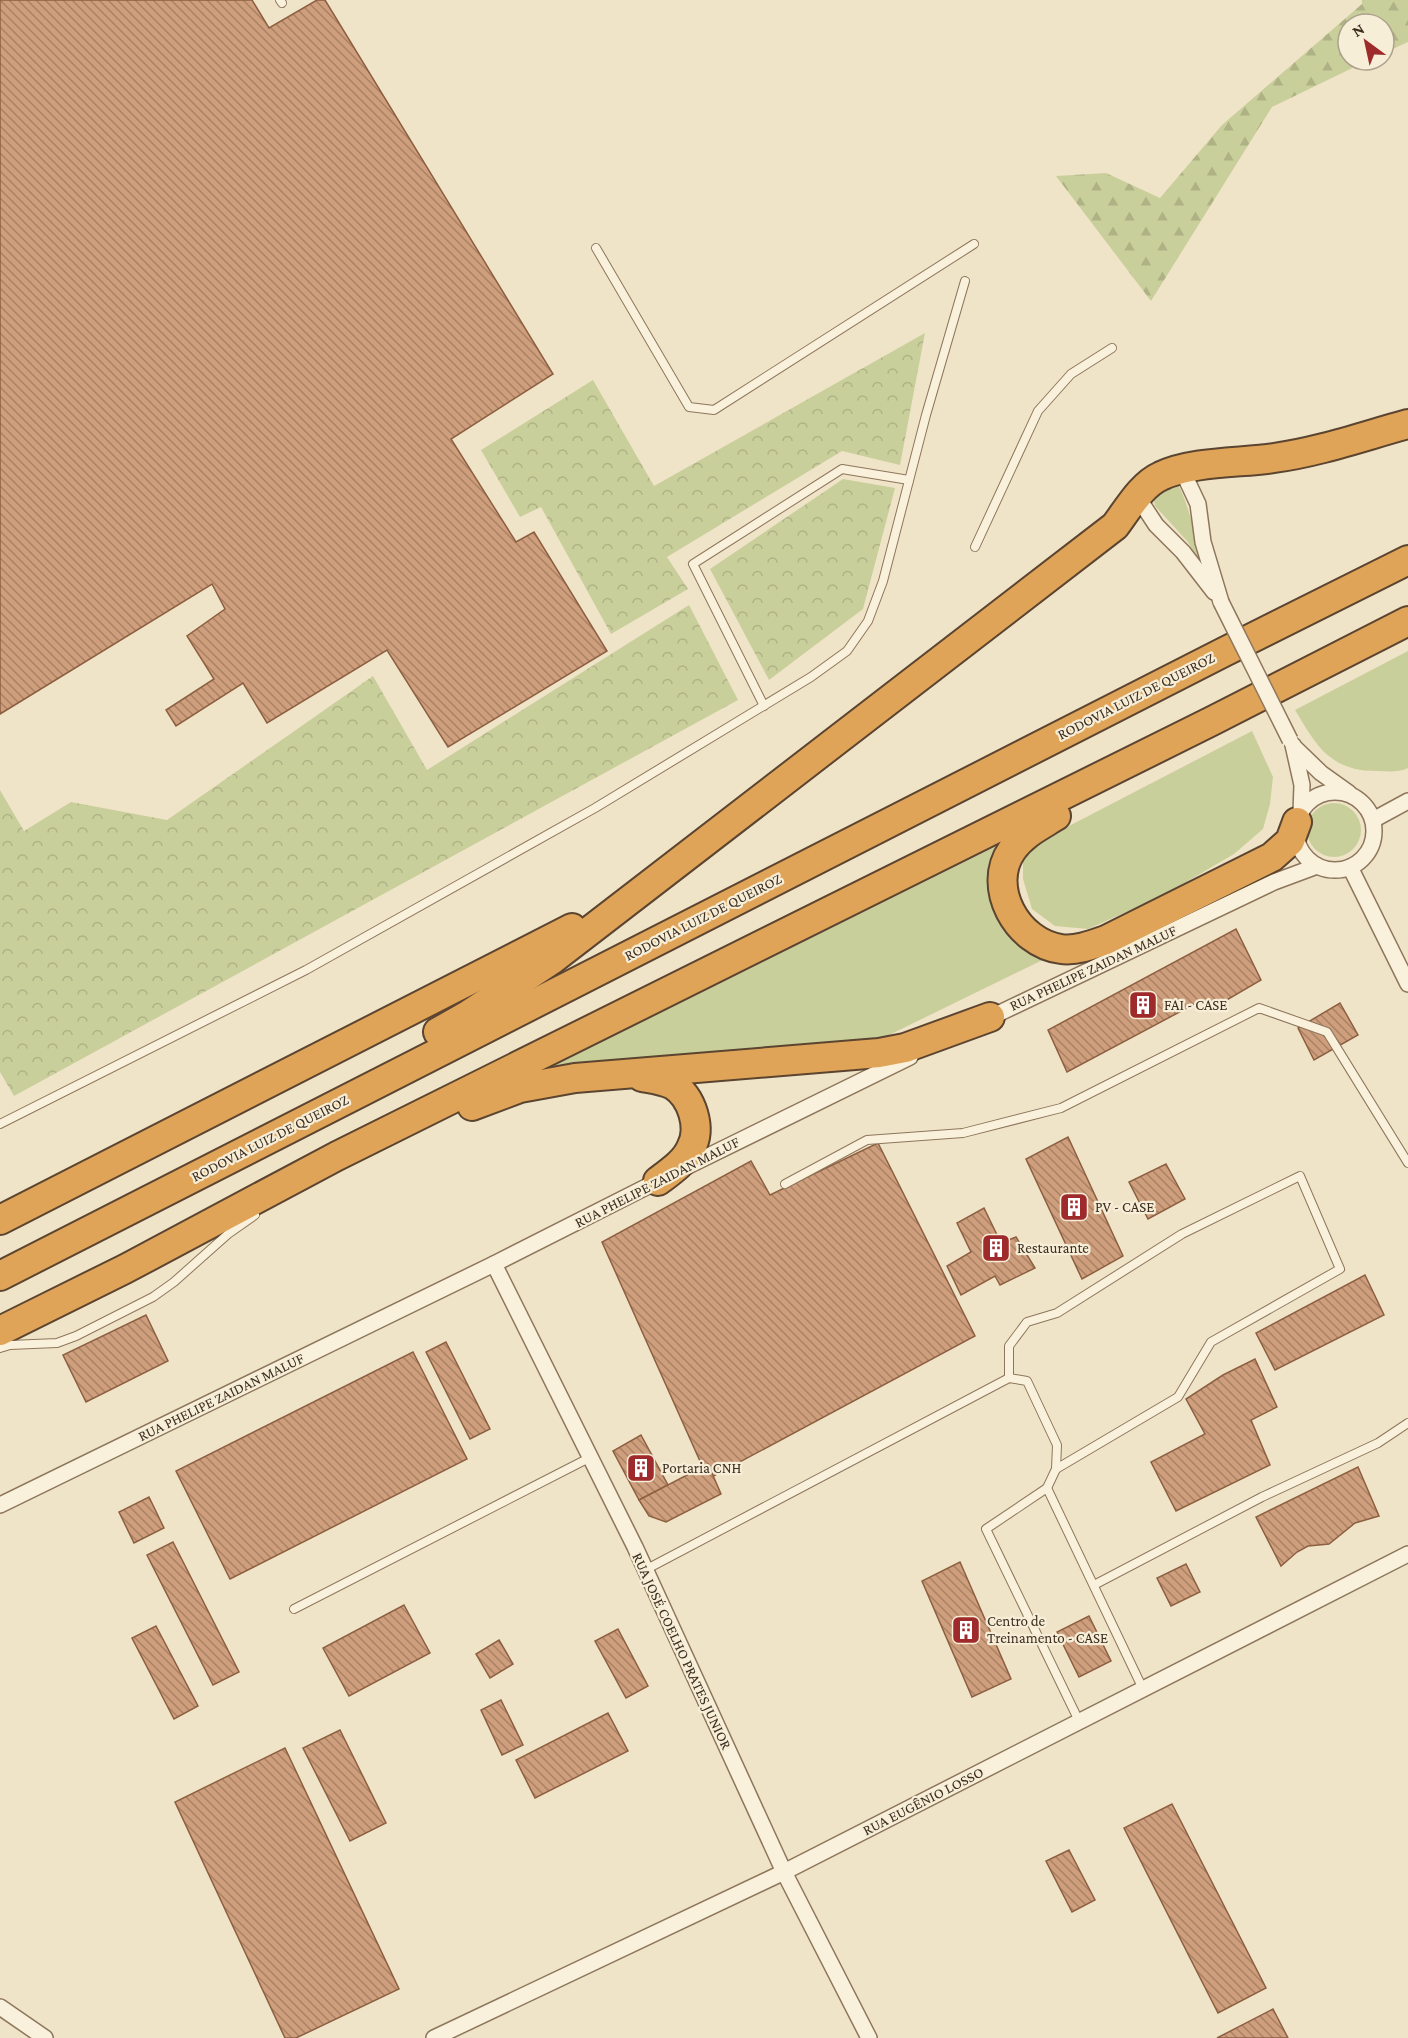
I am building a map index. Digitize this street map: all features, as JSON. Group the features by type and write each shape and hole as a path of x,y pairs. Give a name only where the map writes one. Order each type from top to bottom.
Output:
{"highway":[{"path":"126,1211 468,1015 553,959 1115,526 1137,496 1159,477 1182,470 1276,458 1408,424"},
{"name":"RODOVIA LUIZ DE QUEIROZ","path":"0,1276 1408,560"},
{"path":"0,1331 125,1269 337,1156 1212,721 1408,621"},
{"path":"1326,663 1408,629"},
{"path":"1212,721 1025,835 1012,850 1004,867 1002,886 1008,908 1016,922 1045,944 1061,949 1084,948 1106,940 1272,857 1290,841 1299,817"},
{"path":"0,1220 635,895"},
{"path":"337,1156 520,1088 575,1078 879,1053 905,1048 990,1017"},
{"path":"622,1074 663,1080 684,1095 691,1107 695,1120 692,1148 672,1171 658,1181"}],"street":[{"path":"1182,470 1198,504 1203,542 1219,599"},
{"path":"1137,496 1156,525 1183,552 1219,599 1292,743 1302,784 1296,832 1302,852 1317,866 1328,870 1350,867 1367,854 1372,844 1373,820 1367,808 1321,773 1292,743"},
{"path":"1299,817 1308,803 1318,796 1329,792 1352,795"},
{"path":"1373,820 1408,801"},
{"name":"RUA PHELIPE ZAIDAN MALUF","path":"0,1505 494,1264 990,1017 1274,882 1317,866"},
{"path":"1350,867 1408,984"},
{"name":"RUA JOSÉ COELHO PRATES JUNIOR","path":"494,1264 645,1570 784,1872 870,2038"},
{"name":"RUA EUGÊNIO LOSSO","path":"434,2038 784,1872 1408,1554"},
{"path":"0,2007 45,2038"}],"lane":[{"path":"596,248 689,407 714,410 974,244"},
{"path":"0,1124 306,970 595,808 811,677 847,651 868,621 883,580 926,415 965,281"},
{"path":"975,547 1038,411 1071,374 1112,348"},
{"path":"764,706 693,564 842,469 909,480"},
{"path":"785,1184 867,1140 963,1133 1061,1108 1259,1008 1327,1032 1408,1163"},
{"path":"282,1195 337,1156"},
{"path":"1009,1378 1009,1346 1027,1322 1057,1313 1182,1234 1300,1176 1340,1269 1211,1342 1178,1397 1056,1469"},
{"path":"0,1348 10,1345 57,1343 76,1336 153,1297 174,1282 228,1234 264,1208"},
{"path":"645,1570 1009,1378 1027,1381 1057,1445 1056,1469 1047,1488 986,1529 1079,1721"},
{"path":"1094,1585 1262,1497 1378,1443 1408,1423"},
{"path":"294,1609 591,1457"},
{"path":"1047,1488 1143,1689"}],"green space":[{"path":"1362,0 1408,0 1408,42 1396,48 1396,12 1353,12 1362,4"},
{"path":"1336,26 1336,72 1344,72 1272,107 1151,301 1056,176 1106,173 1160,198 1222,125"},
{"path":"925,333 900,465 842,451 667,557 688,589 611,634 541,507 520,517 481,450 593,380 654,486"},
{"path":"843,479 895,488 863,609 769,680 710,569"},
{"path":"1177,482 1190,515 1205,572 1188,542 1155,506 1153,495"},
{"path":"689,605 738,700 14,1096 0,1072 0,790 24,831 71,802 167,820 373,676 427,770"},
{"path":"1408,651 1408,768 1400,771 1360,770 1336,761 1326,754 1295,710"},
{"path":"1252,731 1273,777 1270,804 1263,829 1234,854 1164,895 1088,929 1055,926 1032,909 1023,879 1023,860 1042,840"},
{"path":"1334,803 1344,805 1353,811 1359,820 1361,830 1359,840 1353,849 1344,855 1334,857 1324,855 1315,849 1309,840 1307,830 1309,820 1315,811 1324,805"},
{"path":"1013,838 997,888 1055,954 887,1036 868,1042 545,1069"}],"building":[{"path":"0,0 252,0 269,28 317,0 325,0 553,374 451,439 516,542 534,532 607,651 448,747 387,650 267,723 243,683 176,726 166,710 214,679 187,636 225,609 212,584 0,714"},
{"name":"FAI - CASE","path":"1236,929 1261,980 1208,1011 1202,1000 1067,1072 1048,1030"},
{"path":"1340,1003 1358,1035 1314,1060 1298,1028"},
{"name":"PV - CASE","path":"1068,1137 1123,1256 1082,1279 1026,1159"},
{"path":"878,1143 975,1336 708,1479 602,1242 751,1161 770,1195"},
{"path":"1166,1164 1185,1199 1148,1219 1129,1182"},
{"name":"Restaurante","path":"984,1208 1001,1243 1016,1237 1035,1268 1000,1285 995,1276 961,1295 947,1266 971,1252 957,1223"},
{"path":"1365,1275 1384,1315 1275,1370 1256,1333"},
{"path":"146,1315 168,1361 86,1402 63,1355"},
{"path":"446,1342 490,1429 470,1439 426,1352"},
{"path":"413,1352 467,1459 230,1579 176,1471"},
{"path":"1255,1359 1277,1407 1251,1420 1270,1465 1176,1511 1151,1462 1205,1434 1186,1399 1223,1375"},
{"name":"Portaria CNH","path":"641,1435 668,1485 639,1500 613,1451"},
{"path":"708,1464 721,1494 666,1522 649,1516 639,1500"},
{"path":"1358,1467 1379,1516 1355,1523 1329,1544 1308,1546 1281,1566 1256,1517"},
{"path":"149,1497 164,1528 134,1543 119,1512"},
{"path":"173,1542 239,1672 213,1685 147,1555"},
{"name":"Centro de Treinamento - CASE","path":"960,1562 1011,1679 972,1697 922,1581"},
{"path":"1186,1564 1200,1592 1171,1606 1157,1578"},
{"path":"404,1605 430,1653 349,1696 323,1648"},
{"path":"1089,1616 1111,1661 1079,1677 1057,1632"},
{"path":"156,1626 198,1706 174,1719 132,1638"},
{"path":"618,1629 648,1686 626,1698 595,1641"},
{"path":"499,1640 513,1664 490,1678 476,1654"},
{"path":"501,1700 523,1745 502,1755 481,1710"},
{"path":"608,1713 628,1751 535,1798 516,1760"},
{"path":"340,1730 386,1823 350,1841 303,1748"},
{"path":"285,1748 399,1989 296,2038 285,2038 175,1802"},
{"path":"1172,1804 1266,1988 1218,2013 1124,1828"},
{"path":"1069,1850 1095,1900 1072,1912 1046,1861"},
{"path":"1273,2009 1288,2038 1217,2038"}],"place":[{"name":"FAI - CASE","path":"1143,1005"},
{"name":"PV - CASE","path":"1074,1207"},
{"name":"Restaurante","path":"996,1248"},
{"name":"Portaria CNH","path":"641,1468"},
{"name":"Centro de Treinamento - CASE","path":"966,1630"}]}
